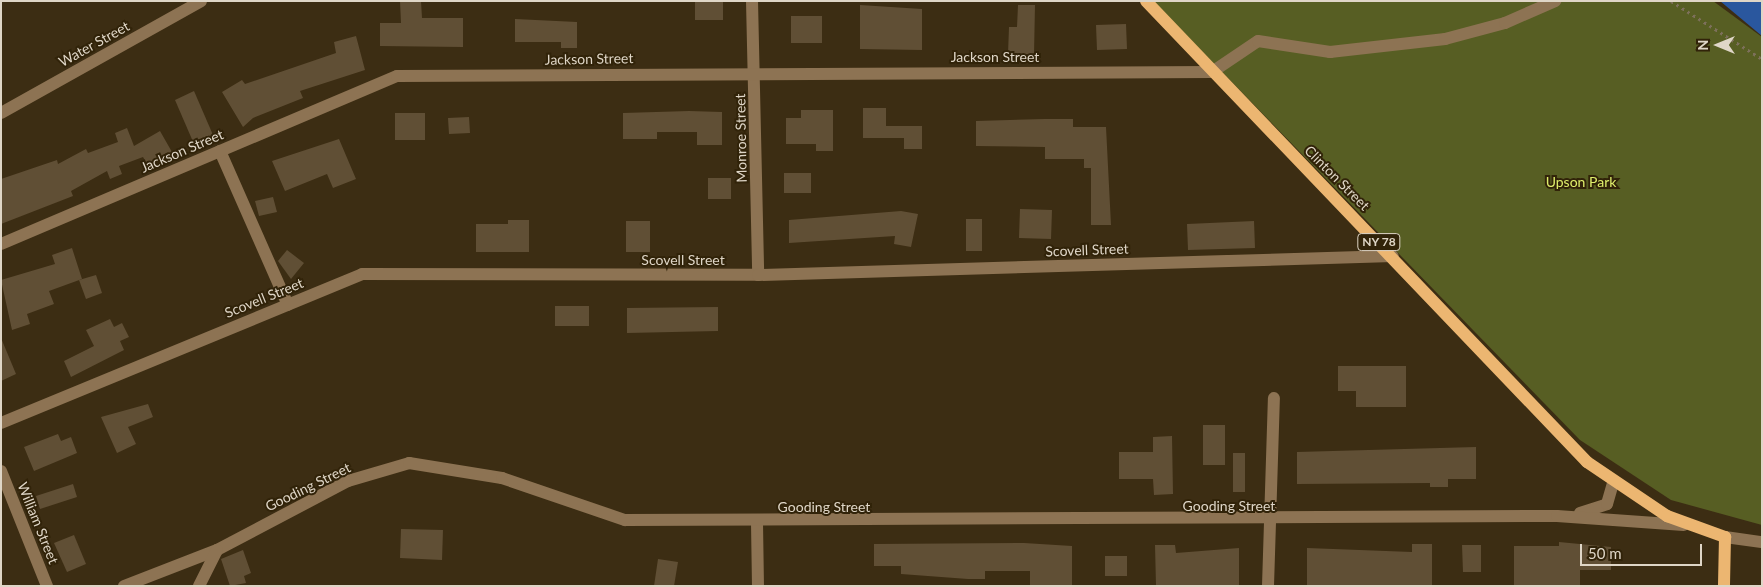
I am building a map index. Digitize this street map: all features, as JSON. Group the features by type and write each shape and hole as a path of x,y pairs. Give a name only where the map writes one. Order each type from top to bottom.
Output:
{"main road":[{"name":"Clinton Street","path":"1146,1 1212,72 1393,256 1551,427 1613,483"},
{"name":"Gooding Street","path":"1613,483 1691,526 1725,537"},
{"path":"1724,586 1725,537"}],"street":[{"name":"Water Street","path":"1,113 201,1"},
{"name":"Monroe Street","path":"752,1 758,275"},
{"path":"1212,72 1258,41 1330,52 1445,39 1505,23 1555,2"},
{"name":"Jackson Street","path":"1,244 397,76 755,72 1212,72"},
{"path":"220,151 288,305"},
{"name":"Scovell Street","path":"1,423 362,274 758,275 1393,256"},
{"path":"1268,586 1274,398"},
{"name":"Gooding Street","path":"124,586 217,550 348,481 409,463 502,478 625,520 757,522 1271,520 1558,516 1691,526"},
{"name":"William Street","path":"1,471 47,586"},
{"name":"Gooding Street","path":"1558,516 1607,504 1613,483"},
{"path":"757,522 758,586"},
{"name":"Gooding Street","path":"1725,537 1762,542"},
{"path":"199,586 217,550"}],"path":[{"path":"1671,1 1762,58"}],"green space":[{"name":"Upson Park","path":"1153,1 1713,1 1762,37 1762,525 1671,500 1580,440"}],"water":[{"path":"1720,1 1762,1 1762,36"}],"building":[{"path":"400,1 421,1 422,18 463,18 463,47 380,46 380,23 401,23"},
{"path":"695,1 723,1 723,20 695,20"},
{"path":"860,5 922,9 922,50 860,49"},
{"path":"1018,5 1035,5 1034,55 1008,54 1009,27 1017,27"},
{"path":"791,16 822,16 822,43 791,43"},
{"path":"515,19 577,22 577,48 561,48 561,42 515,42"},
{"path":"1126,24 1127,49 1097,50 1096,25"},
{"path":"356,36 365,70 300,91 303,98 253,118 243,127 222,92 242,80 245,84 336,53 334,42"},
{"path":"194,91 213,135 194,144 175,100"},
{"path":"863,108 886,108 886,126 922,126 922,149 904,149 904,138 863,138"},
{"path":"801,110 833,110 833,151 816,151 816,144 786,144 786,118 801,118"},
{"path":"722,112 722,145 697,145 697,132 657,132 657,139 623,139 623,113"},
{"path":"395,113 425,113 425,140 395,140"},
{"path":"469,117 470,133 449,134 448,118"},
{"path":"1073,119 1073,127 1106,127 1111,225 1091,225 1091,168 1084,168 1084,159 1045,159 1045,147 976,146 976,121"},
{"path":"127,128 134,146 160,131 172,152 148,166 143,157 119,166 122,174 110,179 107,171 71,191 73,196 1,224 1,179 57,160 58,164 86,149 88,153 118,142 115,133"},
{"path":"339,139 356,179 333,188 327,174 285,191 272,161"},
{"path":"784,173 811,173 811,193 784,193"},
{"path":"708,178 731,178 731,199 708,199"},
{"path":"273,197 277,212 259,216 255,201"},
{"path":"1020,209 1052,210 1051,239 1019,238"},
{"path":"901,211 918,214 911,247 894,244 895,236 789,243 789,220"},
{"path":"966,219 982,219 982,251 966,251"},
{"path":"508,220 529,220 529,252 476,252 476,224 508,224"},
{"path":"626,221 650,221 650,252 626,252"},
{"path":"1254,221 1255,248 1188,250 1187,224"},
{"path":"72,248 82,279 49,291 54,304 27,314 30,324 12,330 1,280 55,264 52,255"},
{"path":"287,250 304,263 291,279 278,261"},
{"path":"96,275 102,293 86,299 79,280"},
{"path":"555,306 589,306 589,326 555,326"},
{"path":"718,307 718,331 627,333 627,308"},
{"path":"110,319 114,327 122,323 129,337 120,341 124,350 71,377 64,361 94,346 86,330"},
{"path":"1,338 16,374 1,381"},
{"path":"1338,366 1406,366 1406,407 1356,407 1356,391 1338,391"},
{"path":"148,404 153,417 128,427 136,444 117,453 101,417"},
{"path":"1203,425 1225,425 1225,465 1203,465"},
{"path":"58,434 61,441 71,437 77,453 34,471 24,447"},
{"path":"1172,436 1173,494 1154,495 1153,479 1119,479 1119,452 1153,452 1153,437"},
{"path":"1476,447 1476,479 1448,479 1448,487 1430,487 1430,483 1297,484 1297,452"},
{"path":"1233,453 1245,453 1245,492 1233,492"},
{"path":"73,484 77,497 40,509 36,496"},
{"path":"401,529 443,530 442,560 400,558"},
{"path":"74,535 86,564 67,572 54,543"},
{"path":"1559,542 1611,547 1611,570 1580,570 1580,586 1514,586 1514,546 1559,546"},
{"path":"1024,543 1072,546 1072,586 1030,586 1030,571 985,571 985,579 968,579 901,574 901,566 874,566 874,544"},
{"path":"1412,544 1432,544 1432,585 1307,586 1307,548 1412,552"},
{"path":"1155,545 1175,545 1176,553 1239,548 1239,586 1156,586"},
{"path":"1462,545 1481,545 1481,572 1463,572"},
{"path":"243,550 251,573 244,576 246,583 230,586 221,559"},
{"path":"1105,556 1127,556 1127,576 1105,576"},
{"path":"658,559 678,562 674,586 654,586"}]}
